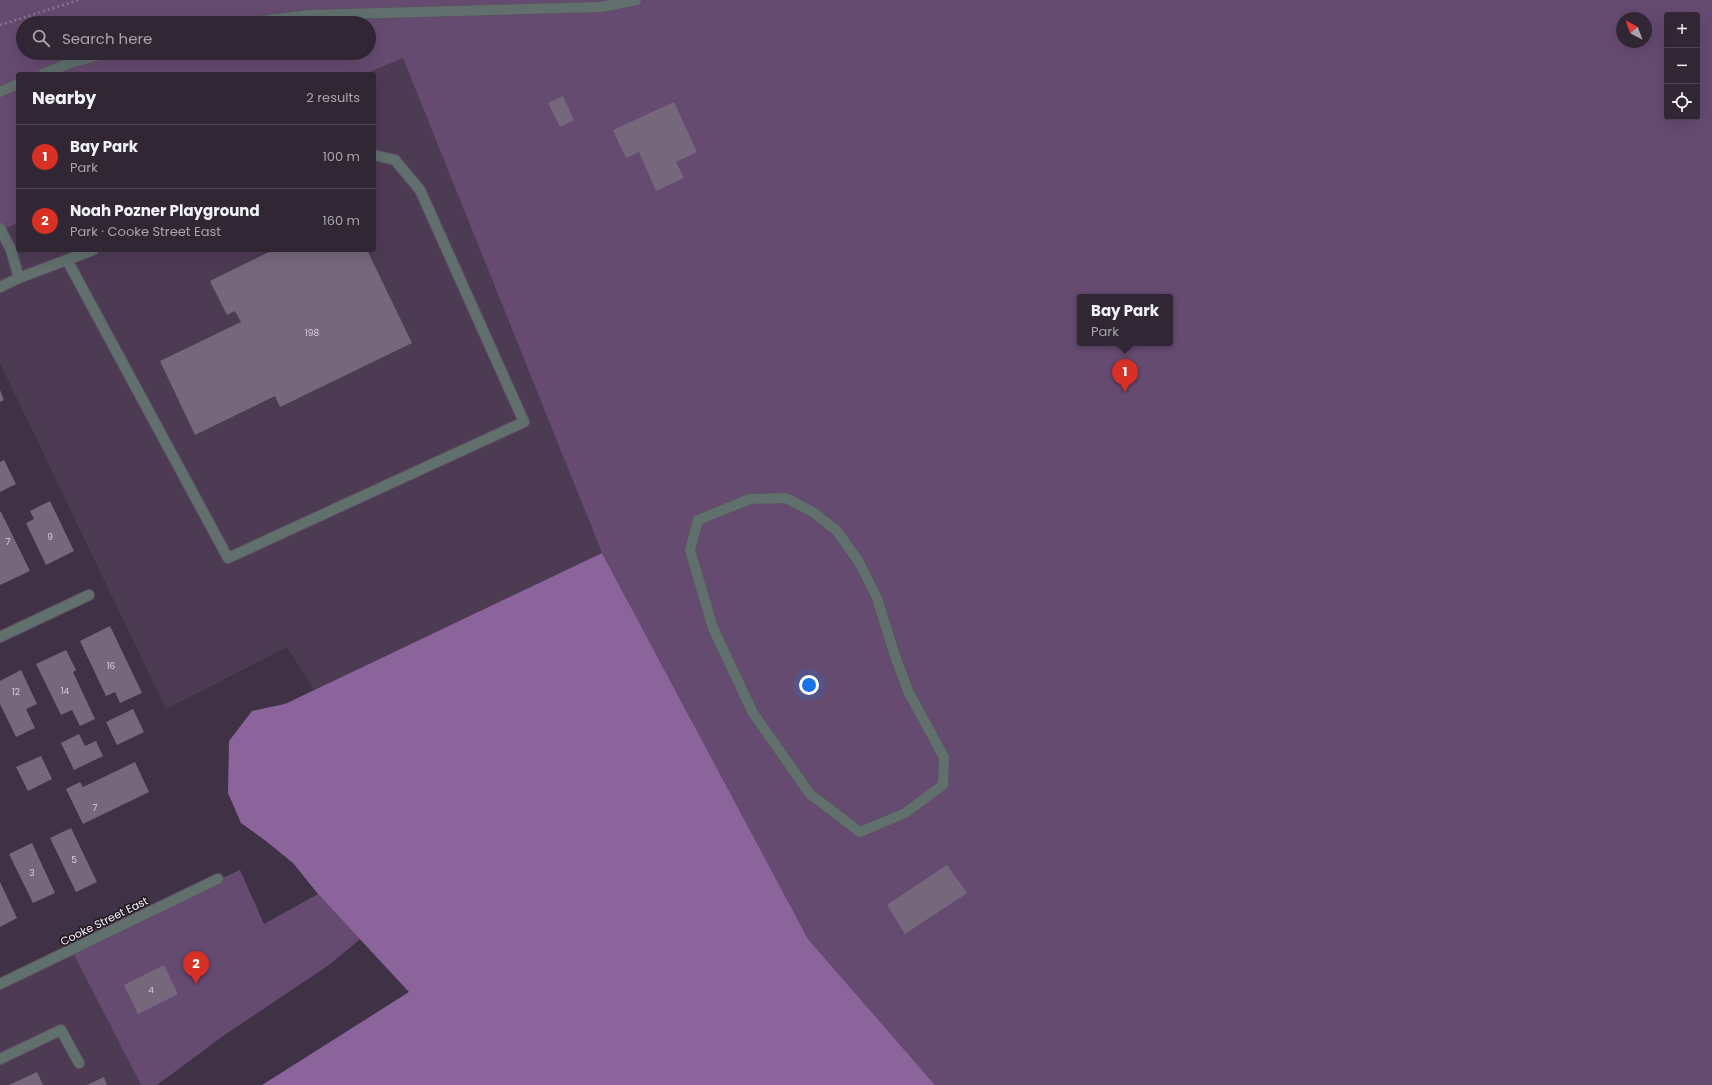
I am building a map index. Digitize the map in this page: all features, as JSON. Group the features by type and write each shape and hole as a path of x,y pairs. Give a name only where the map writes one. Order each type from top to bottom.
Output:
{"street":[{"path":"300,16 601,7 636,0"},
{"path":"48,72 81,60"},
{"path":"0,92 16,85"},
{"path":"67,260 228,558 524,422 420,190 395,160 376,155"},
{"path":"0,228 11,250 18,278"},
{"path":"0,287 18,278 87,252"},
{"path":"786,498 813,512 837,531 859,562 877,598 895,656 909,693 944,757 943,785 905,813 860,832 810,794 753,713 713,628 690,550 698,520 750,499 786,498"},
{"path":"0,637 90,595"},
{"name":"Cooke Street East","path":"0,984 218,879"},
{"path":"0,1059 61,1030 79,1063"}],"path":[{"path":"28,16 79,0"},
{"path":"0,25 16,20"}],"shaded area":[{"path":"0,0 1712,0 1712,1085 935,1085 808,939 602,553 403,58 370,72 16,72 16,224 0,231"},
{"path":"403,58 602,553 314,690 287,647 166,709 0,363 0,231 16,224 16,252 376,252 376,72 370,72"},
{"path":"602,553 808,939 935,1085 262,1085 409,992 318,894 293,863 241,823 228,793 229,741 252,711 285,704"},
{"path":"240,870 264,924 318,894 360,939 329,965 223,1036 157,1085 141,1085 71,949"},
{"path":"71,949 141,1085 0,1085 0,983"}],"building":[{"path":"563,96 574,120 560,127 548,103"},
{"path":"674,102 697,152 676,162 684,178 656,191 639,152 626,158 613,130"},
{"path":"269,252 368,252 412,343 280,407 275,396 195,435 160,361 241,322 235,311 227,315 210,281"},
{"path":"0,390 4,400 0,402"},
{"path":"4,460 16,484 0,492 0,462"},
{"path":"50,501 74,551 46,565 26,523 34,519 30,511"},
{"path":"0,512 30,571 0,585"},
{"path":"110,626 142,693 120,703 115,692 106,696 80,641"},
{"path":"66,650 76,670 73,672 95,719 80,726 72,710 61,715 36,664"},
{"path":"21,670 37,704 26,709 35,728 16,737 0,704 0,681"},
{"path":"133,709 144,732 117,745 106,722"},
{"path":"79,734 85,746 96,741 103,756 74,770 61,743"},
{"path":"41,756 52,779 28,791 16,767"},
{"path":"135,762 149,792 83,824 66,789 80,782 83,787"},
{"path":"71,828 97,882 76,892 50,838"},
{"path":"32,843 55,893 33,903 9,854"},
{"path":"947,865 967,893 905,934 887,905"},
{"path":"0,882 17,918 0,927"},
{"path":"164,965 178,994 138,1014 124,985"},
{"path":"37,1072 43,1085 9,1085"},
{"path":"104,1077 107,1085 87,1085"}],"place":[{"name":"Bay Park","path":"1125,392"},
{"name":"Noah Pozner Playground","path":"196,984"}]}
